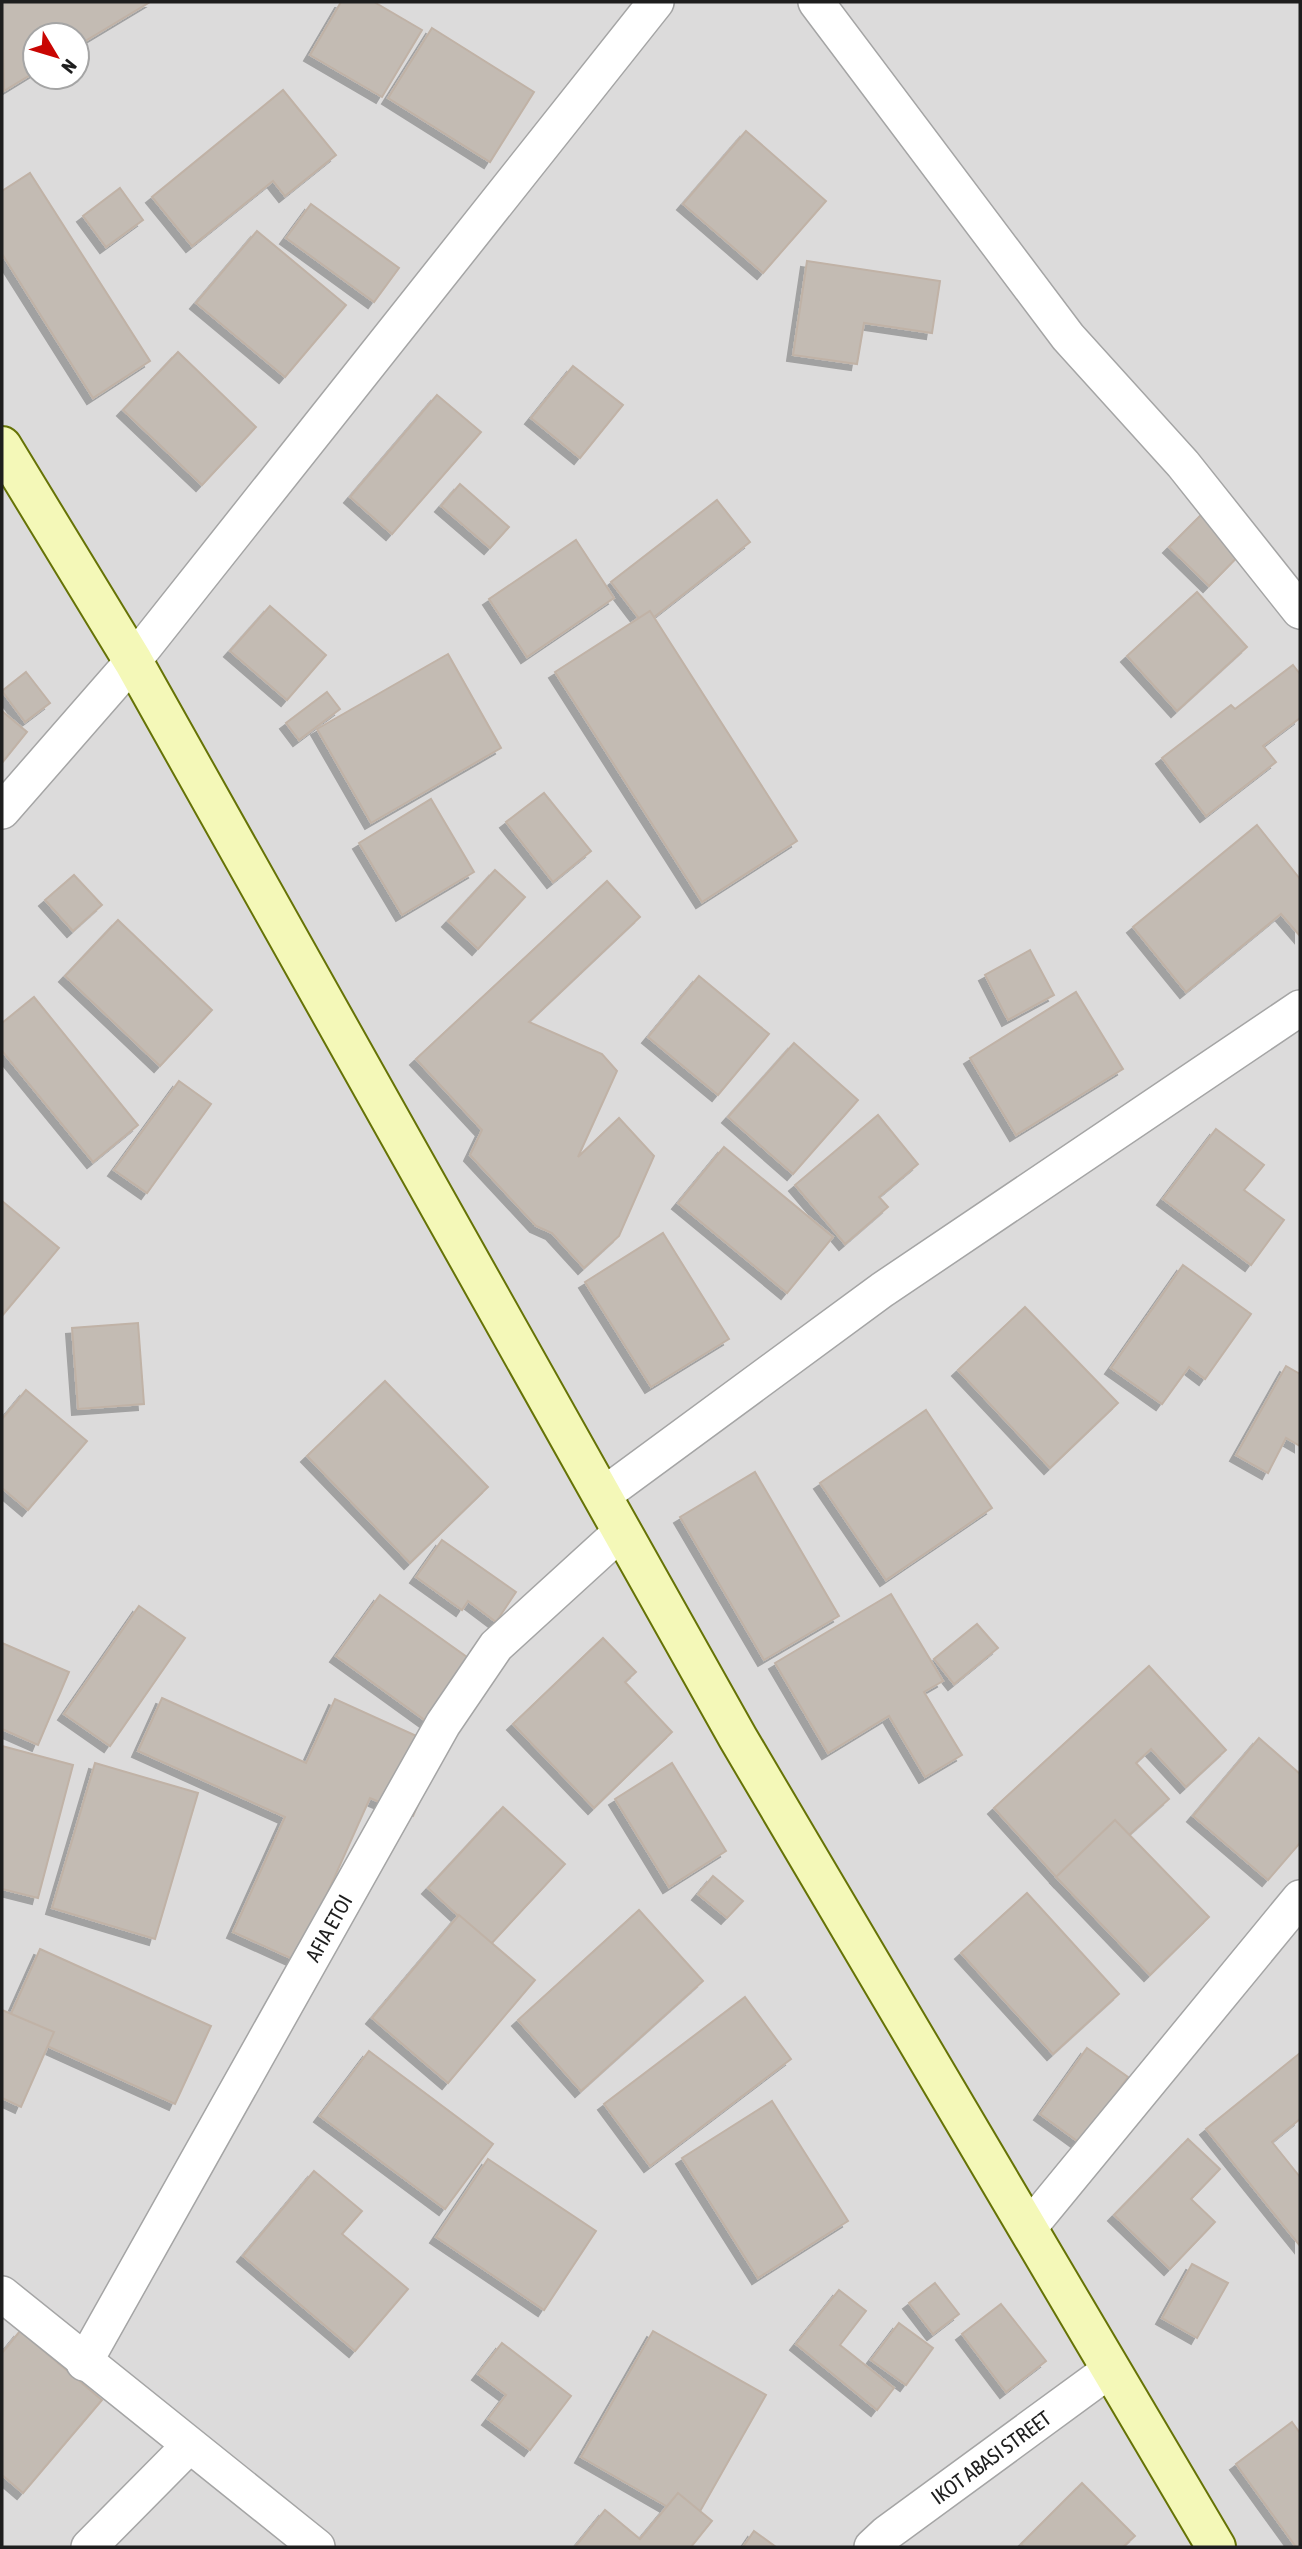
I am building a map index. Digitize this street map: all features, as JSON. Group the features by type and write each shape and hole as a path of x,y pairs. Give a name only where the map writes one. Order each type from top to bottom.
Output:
{"street":[{"path":"2,811 133,661 656,2"},
{"path":"816,2 1068,337 1183,464 1300,611"},
{"path":"2,446 133,661 738,1738 1216,2547"},
{"path":"603,1496 882,1290 1300,1007"},
{"name":"AFIA ETOI","path":"84,2363 443,1724 496,1646 622,1531"},
{"path":"1028,2229 1300,1898"},
{"path":"2,2294 84,2363 317,2547"},
{"name":"IKOT ABASI STREET","path":"873,2547 887,2533 1111,2369"},
{"path":"89,2547 189,2446"}],"shaded area":[{"path":"2,2 1300,2 1300,2547 2,2547"}],"building":[{"path":"2,2 150,2 91,38 91,21 21,21 21,81 4,91"},
{"path":"341,2 374,2 422,30 382,97 310,55"},
{"path":"432,28 534,92 490,162 388,98"},
{"path":"283,90 336,155 285,196 273,181 192,246 152,197"},
{"path":"746,131 826,201 763,273 683,204"},
{"path":"30,173 150,361 93,398 2,254 2,191"},
{"path":"120,188 143,220 106,247 83,216"},
{"path":"311,204 399,268 374,302 286,238"},
{"path":"257,231 346,305 285,377 196,303"},
{"path":"807,261 940,281 932,333 864,323 857,364 793,355"},
{"path":"178,352 256,427 202,485 123,410"},
{"path":"573,366 623,405 580,458 531,418"},
{"path":"437,395 481,432 392,534 350,497"},
{"path":"460,484 509,527 490,548 441,506"},
{"path":"1217,499 1256,538 1209,586 1169,547"},
{"path":"717,500 750,542 644,625 611,582"},
{"path":"576,540 614,598 527,657 489,599"},
{"path":"1197,592 1247,647 1177,711 1127,656"},
{"path":"270,606 326,655 287,700 230,651"},
{"path":"650,611 797,841 702,902 555,672"},
{"path":"448,654 501,748 371,823 317,729"},
{"path":"1293,665 1300,674 1300,718 1263,746 1276,762 1206,816 1162,758 1231,705 1235,709"},
{"path":"26,672 50,703 25,722 2,691"},
{"path":"327,692 340,709 299,740 286,723"},
{"path":"2,711 27,732 2,763"},
{"path":"544,793 591,851 553,882 506,822"},
{"path":"431,799 474,872 402,915 359,843"},
{"path":"1257,825 1300,879 1300,936 1281,914 1186,992 1133,927"},
{"path":"495,870 525,897 478,949 448,921"},
{"path":"74,875 102,905 73,931 45,900"},
{"path":"607,881 640,917 529,1022 602,1054 617,1071 578,1157 619,1118 654,1156 619,1236 584,1268 552,1233 536,1226 470,1155 482,1130 416,1059"},
{"path":"118,920 212,1010 160,1066 65,976"},
{"path":"1030,950 1054,995 1008,1020 985,975"},
{"path":"699,976 769,1034 718,1095 648,1037"},
{"path":"1076,992 1123,1069 1016,1135 970,1058"},
{"path":"34,997 138,1125 93,1162 2,1051 2,1023"},
{"path":"794,1043 858,1100 793,1174 728,1117"},
{"path":"179,1081 211,1104 147,1193 114,1170"},
{"path":"878,1115 918,1164 879,1197 888,1207 845,1244 795,1185"},
{"path":"1216,1129 1264,1165 1244,1190 1284,1220 1251,1265 1163,1199"},
{"path":"724,1147 833,1237 787,1293 678,1203"},
{"path":"2,1201 59,1248 2,1316"},
{"path":"663,1233 729,1339 651,1387 585,1282"},
{"path":"1183,1265 1251,1314 1205,1379 1189,1367 1162,1404 1111,1368"},
{"path":"1025,1307 1118,1403 1050,1468 958,1370"},
{"path":"138,1323 144,1404 78,1409 72,1328"},
{"path":"1286,1366 1300,1374 1300,1446 1286,1438 1268,1473 1236,1455"},
{"path":"385,1381 488,1487 410,1563 307,1456"},
{"path":"26,1390 87,1441 28,1510 2,1488 2,1419"},
{"path":"926,1410 992,1508 886,1580 820,1483"},
{"path":"755,1472 839,1616 764,1660 680,1517"},
{"path":"442,1540 516,1592 496,1622 468,1601 462,1610 416,1577"},
{"path":"891,1594 943,1681 924,1692 962,1755 925,1777 889,1716 828,1753 775,1663"},
{"path":"380,1595 488,1672 444,1734 336,1656"},
{"path":"139,1606 185,1638 110,1746 64,1714"},
{"path":"977,1624 998,1648 954,1684 934,1659"},
{"path":"603,1638 636,1672 625,1682 672,1732 594,1808 513,1724"},
{"path":"2,1643 69,1672 38,1745 2,1729"},
{"path":"1149,1666 1226,1750 1186,1787 1151,1749 1136,1763 1169,1799 1118,1845 1110,1836 1060,1881 994,1808"},
{"path":"162,1698 306,1763 335,1699 443,1748 413,1816 370,1798 297,1961 233,1932 285,1817 138,1751"},
{"path":"1259,1738 1300,1774 1300,1843 1268,1880 1193,1816"},
{"path":"2,1746 73,1765 38,1898 2,1889"},
{"path":"95,1763 198,1793 155,1939 52,1908"},
{"path":"672,1763 726,1851 669,1887 615,1799"},
{"path":"503,1807 565,1864 490,1945 428,1888"},
{"path":"1115,1820 1209,1917 1150,1975 1056,1877"},
{"path":"713,1876 743,1901 727,1918 698,1894"},
{"path":"1027,1893 1119,1994 1053,2054 961,1953"},
{"path":"639,1910 703,1981 581,2091 518,2020"},
{"path":"459,1915 535,1980 448,2083 372,2018"},
{"path":"40,1949 211,2026 175,2104 5,2027"},
{"path":"745,1997 791,2059 650,2166 604,2104"},
{"path":"2,2010 54,2032 21,2107 2,2098"},
{"path":"1087,2048 1128,2077 1080,2143 1040,2114"},
{"path":"369,2051 493,2144 445,2209 320,2116"},
{"path":"1300,2053 1300,2119 1272,2142 1300,2177 1300,2246 1206,2129"},
{"path":"772,2101 848,2221 758,2278 682,2158"},
{"path":"1188,2139 1220,2169 1191,2199 1215,2222 1170,2269 1114,2215"},
{"path":"488,2159 596,2231 544,2310 436,2237"},
{"path":"314,2171 362,2211 342,2234 408,2289 355,2351 243,2256"},
{"path":"1192,2264 1228,2283 1197,2338 1162,2318"},
{"path":"935,2283 959,2314 933,2334 909,2303"},
{"path":"839,2290 866,2311 840,2345 894,2388 877,2410 796,2344"},
{"path":"1001,2304 1046,2361 1006,2392 962,2334"},
{"path":"899,2323 933,2348 906,2385 871,2360"},
{"path":"20,2331 102,2400 23,2493 2,2475 2,2353"},
{"path":"653,2331 766,2395 694,2522 581,2457"},
{"path":"502,2343 571,2396 530,2450 488,2419 506,2395 478,2374"},
{"path":"1292,2422 1300,2433 1300,2547 1296,2547 1236,2464"},
{"path":"1082,2483 1135,2536 1123,2547 1024,2547 1021,2544"},
{"path":"678,2493 712,2521 691,2547 575,2547 605,2510 640,2539"},
{"path":"754,2531 776,2547 743,2547"}]}
